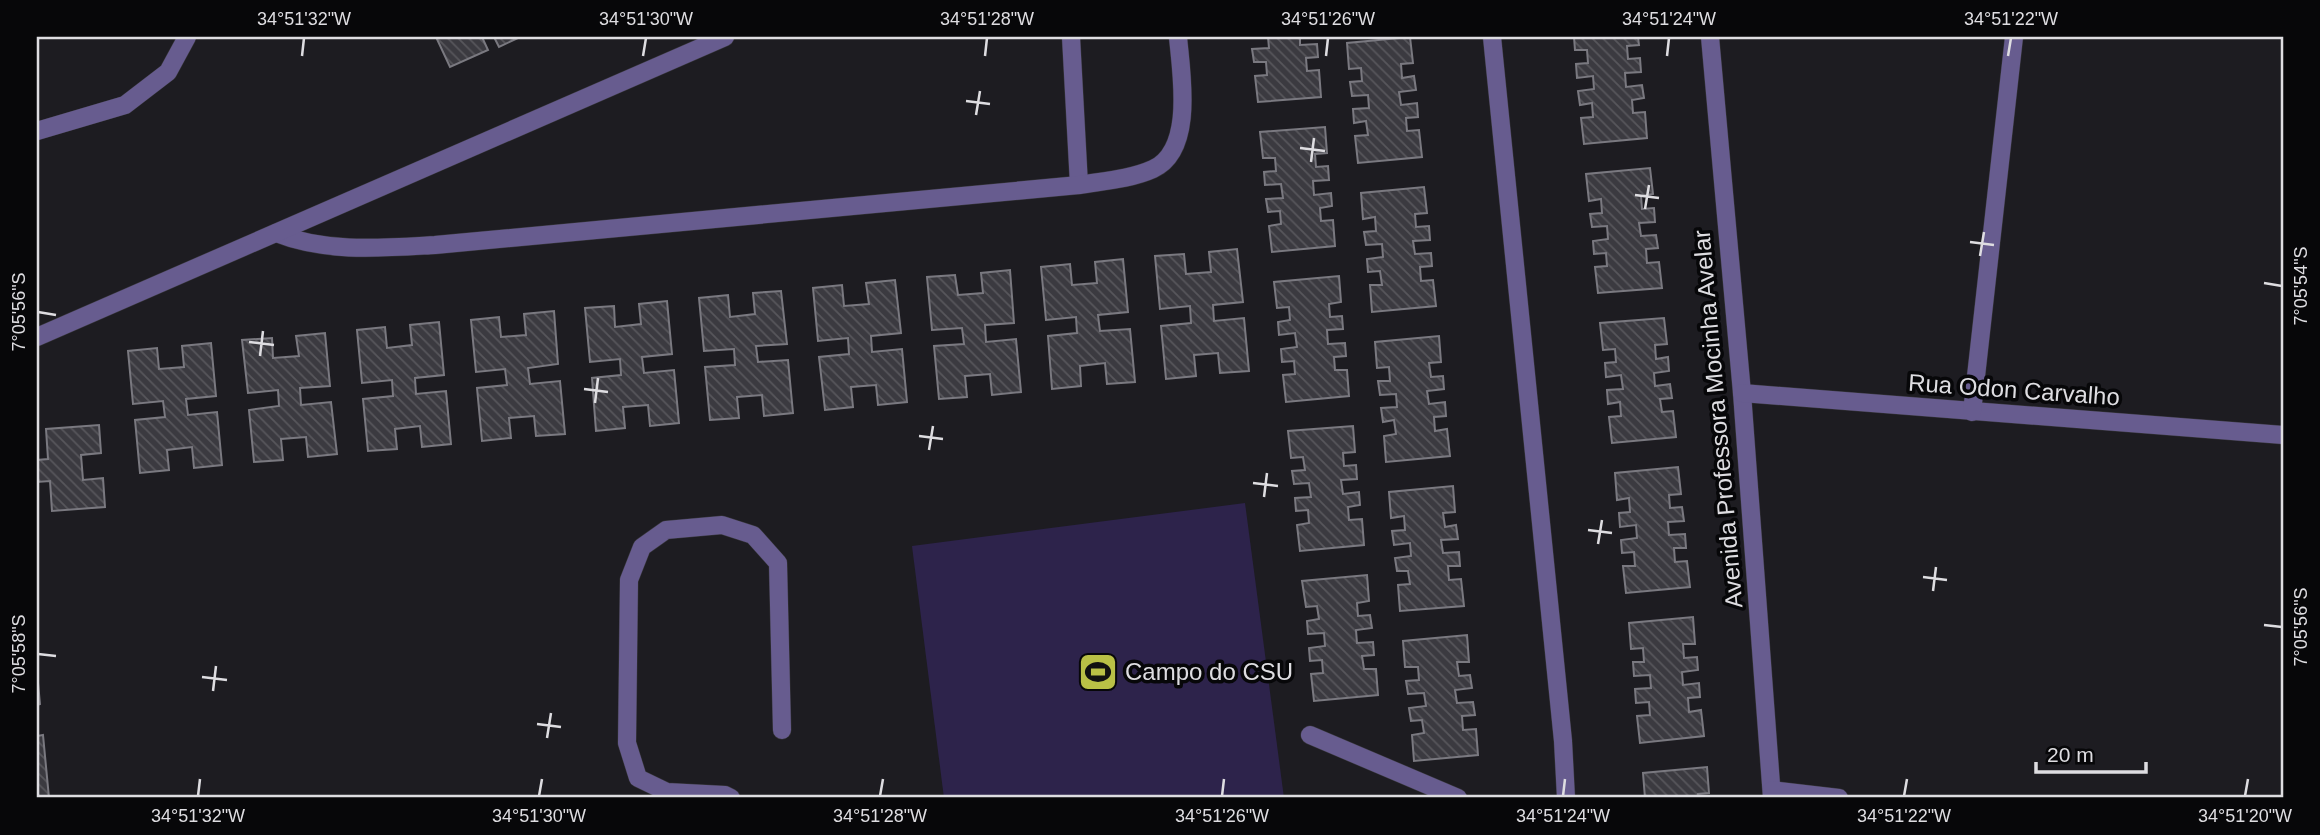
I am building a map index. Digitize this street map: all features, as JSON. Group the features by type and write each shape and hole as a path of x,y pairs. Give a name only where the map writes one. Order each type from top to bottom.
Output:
{"street":[{"path":"37,131 125,105 168,72 187,37"},
{"path":"37,337 725,37"},
{"path":"1071,37 1079,186"},
{"path":"276,233 297,241 327,246 423,246 1079,186 1154,168 1167,160 1179,134 1184,101 1178,37"},
{"path":"1492,37 1563,741 1566,798"},
{"name":"Avenida Professora Mocinha Avelar","path":"1710,37 1742,393 1772,794"},
{"path":"1972,412 2014,37"},
{"name":"Rua Odon Carvalho","path":"1742,393 2283,435"},
{"path":"731,798 725,795 667,792 638,778 627,743 629,580 642,547 667,530 722,525 753,535 778,563 782,730"},
{"path":"1310,734 1458,798"},
{"path":"1772,794 1839,798"}],"shaded area":[{"name":"Campo do CSU","path":"1245,503 1284,798 944,798 912,546"}],"building":[{"path":"436,37 482,37 488,50 450,67"},
{"path":"494,37 520,37 499,47"},
{"path":"1268,37 1300,37 1300,45 1317,44 1318,57 1306,58 1307,71 1319,70 1321,97 1258,102 1255,76 1267,75 1266,62 1254,62 1252,49 1269,48"},
{"path":"1410,37 1413,63 1401,64 1402,78 1414,76 1416,90 1399,92 1401,105 1417,103 1418,117 1406,118 1407,131 1419,130 1422,157 1358,163 1355,136 1368,135 1366,121 1354,123 1353,109 1369,108 1368,95 1352,96 1350,82 1362,81 1361,68 1349,69 1347,43"},
{"path":"1574,37 1638,37 1639,45 1627,46 1628,59 1640,58 1641,72 1625,73 1626,87 1642,85 1644,98 1632,100 1633,113 1645,112 1647,138 1584,144 1581,118 1593,117 1592,103 1580,105 1578,91 1594,89 1593,76 1577,78 1576,64 1588,63 1587,50 1575,50"},
{"path":"1325,127 1327,153 1315,154 1316,167 1328,166 1329,180 1313,181 1314,195 1331,193 1332,206 1320,208 1321,221 1333,220 1335,246 1272,252 1269,226 1281,224 1280,211 1268,212 1266,199 1283,198 1281,184 1265,185 1264,172 1276,171 1275,158 1263,158 1260,132"},
{"path":"1650,168 1653,194 1641,196 1642,209 1654,208 1655,222 1639,223 1641,236 1656,235 1658,248 1646,249 1647,263 1659,262 1662,288 1598,293 1595,267 1607,266 1606,253 1594,254 1593,241 1608,239 1607,226 1592,227 1590,214 1602,213 1601,199 1589,201 1586,174"},
{"path":"1424,187 1427,213 1415,214 1416,227 1429,226 1430,240 1413,241 1415,254 1431,253 1432,266 1420,267 1421,281 1433,280 1436,306 1372,312 1370,285 1382,285 1380,271 1368,272 1367,259 1383,257 1382,244 1366,245 1364,232 1376,231 1375,217 1363,219 1361,193"},
{"path":"1237,249 1243,302 1213,305 1214,321 1244,318 1249,371 1220,373 1218,353 1194,355 1196,376 1166,379 1161,326 1191,323 1190,306 1160,309 1155,256 1184,254 1186,274 1211,272 1209,252"},
{"path":"1123,259 1128,312 1098,315 1100,331 1130,329 1135,382 1107,384 1105,363 1080,366 1081,386 1052,389 1048,336 1077,333 1076,317 1046,320 1041,267 1070,264 1072,285 1097,283 1095,262"},
{"path":"1010,270 1014,323 985,325 986,342 1016,339 1021,392 992,395 990,374 965,376 967,397 939,399 934,346 964,344 962,328 932,330 927,277 955,275 958,295 983,293 981,273"},
{"path":"1339,276 1341,302 1329,304 1330,317 1342,316 1343,329 1327,330 1328,344 1345,343 1346,356 1334,357 1335,370 1347,370 1349,396 1286,402 1283,375 1295,374 1294,361 1282,362 1281,349 1297,347 1295,333 1279,335 1278,322 1290,320 1289,307 1277,308 1274,282"},
{"path":"895,280 901,333 871,336 872,352 902,349 907,402 878,405 876,385 851,387 853,407 825,410 819,357 849,354 848,338 818,341 813,288 842,285 844,306 869,304 866,283"},
{"path":"781,291 787,344 756,346 758,362 788,360 793,413 764,416 762,395 737,397 739,418 710,420 705,367 735,365 734,349 704,351 699,298 728,295 730,317 755,314 753,293"},
{"path":"667,301 672,354 642,357 644,373 674,370 679,423 650,426 648,405 623,407 625,428 596,431 592,378 621,375 620,359 590,362 585,308 614,306 615,327 641,324 639,304"},
{"path":"554,311 558,364 528,368 530,384 560,381 565,434 536,436 534,416 509,418 511,438 482,441 477,388 507,385 505,369 476,372 471,320 499,317 501,337 526,335 524,314"},
{"path":"1664,318 1667,344 1655,345 1656,359 1668,357 1669,371 1654,373 1655,386 1670,384 1672,398 1660,399 1662,412 1673,411 1676,437 1612,443 1609,417 1621,416 1620,402 1608,404 1607,390 1623,389 1621,375 1606,377 1605,363 1616,362 1615,349 1603,350 1600,323"},
{"path":"439,322 444,375 415,378 416,394 446,391 451,444 422,447 420,426 395,429 397,449 368,451 363,399 393,396 392,380 362,383 357,330 385,327 387,348 412,345 410,325"},
{"path":"325,333 330,386 300,388 301,405 331,402 337,454 308,457 306,437 281,439 283,460 254,462 249,410 279,406 278,390 248,393 242,340 272,338 273,358 299,356 296,336"},
{"path":"1439,336 1441,362 1429,363 1431,377 1443,376 1444,389 1427,391 1429,404 1445,402 1446,416 1434,417 1435,431 1447,429 1450,456 1386,462 1384,436 1396,434 1394,420 1383,422 1381,408 1397,407 1396,394 1380,395 1378,381 1390,381 1389,367 1377,368 1375,342"},
{"path":"211,343 216,396 186,399 188,415 217,412 222,465 194,468 192,447 167,450 169,470 140,473 135,420 165,417 163,401 133,404 128,351 157,348 159,369 184,367 182,346"},
{"path":"99,425 101,453 81,455 83,480 103,478 105,507 52,511 50,481 37,482 37,460 48,459 46,429"},
{"path":"1353,426 1355,452 1343,453 1344,466 1356,465 1357,479 1341,480 1343,494 1359,492 1360,505 1348,507 1349,520 1362,519 1364,545 1300,551 1297,525 1309,523 1308,510 1296,511 1295,498 1311,497 1309,483 1294,484 1292,471 1305,470 1303,457 1291,458 1288,431"},
{"path":"1678,467 1681,494 1669,495 1670,508 1682,507 1684,521 1668,522 1669,535 1685,534 1686,548 1674,548 1675,562 1687,561 1690,587 1626,593 1623,566 1635,566 1634,552 1622,553 1621,540 1637,538 1636,525 1620,527 1619,513 1630,512 1629,498 1617,500 1615,473"},
{"path":"1453,486 1455,512 1443,513 1445,527 1456,525 1458,539 1441,540 1443,553 1459,552 1460,566 1448,566 1449,580 1461,579 1464,606 1400,611 1398,585 1410,584 1408,571 1397,571 1395,558 1411,556 1410,543 1394,545 1392,531 1405,530 1404,516 1391,518 1389,492"},
{"path":"1367,575 1369,601 1357,603 1358,616 1370,615 1372,628 1356,630 1357,643 1373,642 1374,655 1362,656 1364,669 1376,669 1378,695 1314,701 1311,674 1323,673 1322,660 1310,661 1309,648 1325,646 1324,633 1308,634 1307,621 1319,619 1317,606 1306,607 1302,581"},
{"path":"1693,617 1695,644 1683,644 1684,658 1697,657 1698,670 1682,672 1683,685 1699,683 1700,697 1688,698 1689,712 1701,710 1704,736 1640,743 1637,716 1650,715 1649,702 1636,703 1635,689 1651,688 1650,675 1634,676 1633,662 1644,662 1643,648 1631,649 1629,623"},
{"path":"1467,635 1469,662 1457,662 1459,676 1470,675 1472,688 1455,690 1457,703 1473,702 1475,715 1462,716 1463,730 1476,729 1478,755 1414,761 1412,735 1424,733 1422,720 1411,721 1409,708 1426,706 1424,693 1408,694 1406,681 1419,680 1418,667 1405,667 1403,641"},
{"path":"37,672 40,704 37,705"},
{"path":"43,735 49,798 37,798 37,736"},
{"path":"1707,767 1709,793 1698,794 1698,798 1645,798 1643,773"}],"place":[{"name":"Campo do CSU","path":"1098,672"}]}
